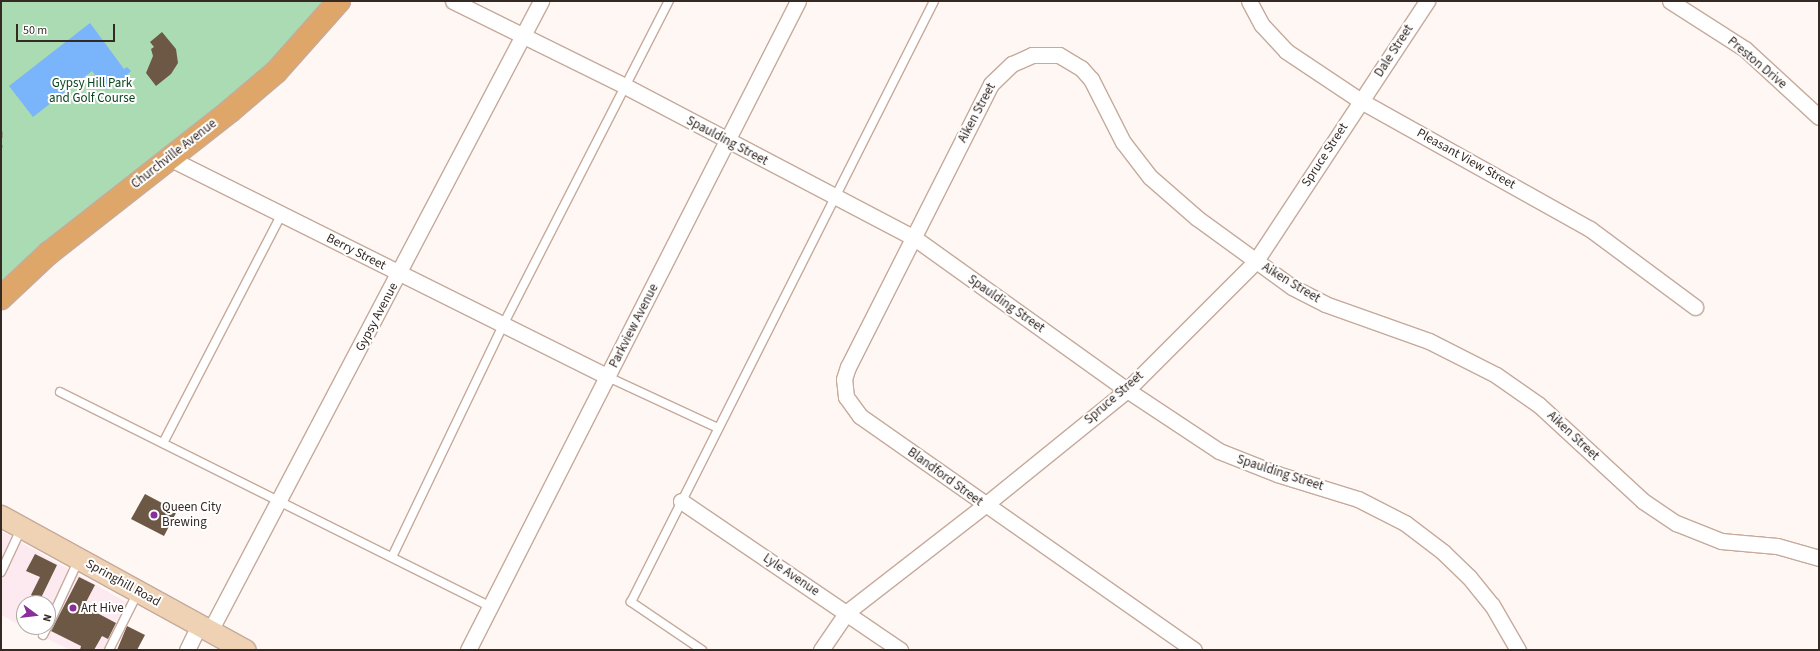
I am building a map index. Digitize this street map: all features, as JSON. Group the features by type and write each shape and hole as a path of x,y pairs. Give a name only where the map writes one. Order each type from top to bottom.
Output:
{"main road":[{"name":"Churchville Avenue","path":"1,298 49,253 276,72 339,1"}],"street":[{"name":"Spaulding Street","path":"453,1 625,86 727,142 912,237 1127,390 1233,458 1277,474 1358,499 1415,530 1443,552 1474,582 1499,615 1518,650"},
{"name":"Gypsy Avenue","path":"187,650 204,628 279,501 541,1"},
{"name":"Parkview Avenue","path":"468,650 798,1"},
{"name":"Pleasant View Street","path":"1249,1 1262,25 1286,51 1361,101 1590,229 1695,307"},
{"name":"Dale Street","path":"1361,101 1427,1"},
{"name":"Preston Drive","path":"1670,1 1745,49 1819,117"},
{"name":"Aiken Street","path":"912,237 991,84 1018,61 1032,55 1050,54 1069,59 1086,73 1123,142 1153,181 1196,218 1255,262 1316,300 1429,341 1496,375 1539,406 1643,501 1676,523 1721,541 1777,546 1819,558"},
{"name":"Spruce Street","path":"821,650 847,612 985,506 1127,390 1255,262 1361,101"},
{"name":"Berry Street","path":"169,158 608,377"},
{"name":"Blandford Street","path":"912,237 848,367 844,379 846,397 860,416 985,506 1194,650"},
{"name":"Lyle Avenue","path":"681,501 847,612 900,650"},
{"name":"Springhill Road","path":"1,516 245,650"}],"lane":[{"path":"392,557 503,325 669,1"},
{"path":"702,650 631,602 934,1"},
{"path":"163,443 281,215"},
{"path":"608,377 718,428"},
{"path":"60,392 491,607"},
{"path":"1,572 22,527"},
{"path":"56,609 80,559"},
{"path":"109,650 138,592"}],"shaded area":[{"path":"1,531 133,606 112,650 70,650 40,635 56,635 56,595 16,595 16,623 1,615"}],"green space":[{"name":"Gypsy Hill Park and Golf Course","path":"1,1 325,1 272,61 229,100 57,233 1,288"}],"water":[{"path":"90,23 124,69 127,67 131,71 116,86 114,84 107,90 92,71 33,117 9,86"}],"building":[{"path":"162,32 176,49 178,63 171,74 156,86 146,73 153,56 151,49 154,47 150,42"},
{"name":"Queen City Brewing","path":"145,494 177,511 164,536 131,519"},
{"path":"35,554 57,565 42,595 31,595 40,577 26,571"},
{"path":"79,577 95,585 84,606 116,623 108,639 102,636 94,650 80,650 81,646 56,634 56,621"},
{"path":"127,626 145,635 137,650 117,650"}],"railway":[{"path":"1,131 1,147"}],"place":[{"name":"Queen City Brewing","path":"154,515"},
{"name":"Art Hive","path":"73,608"}]}
